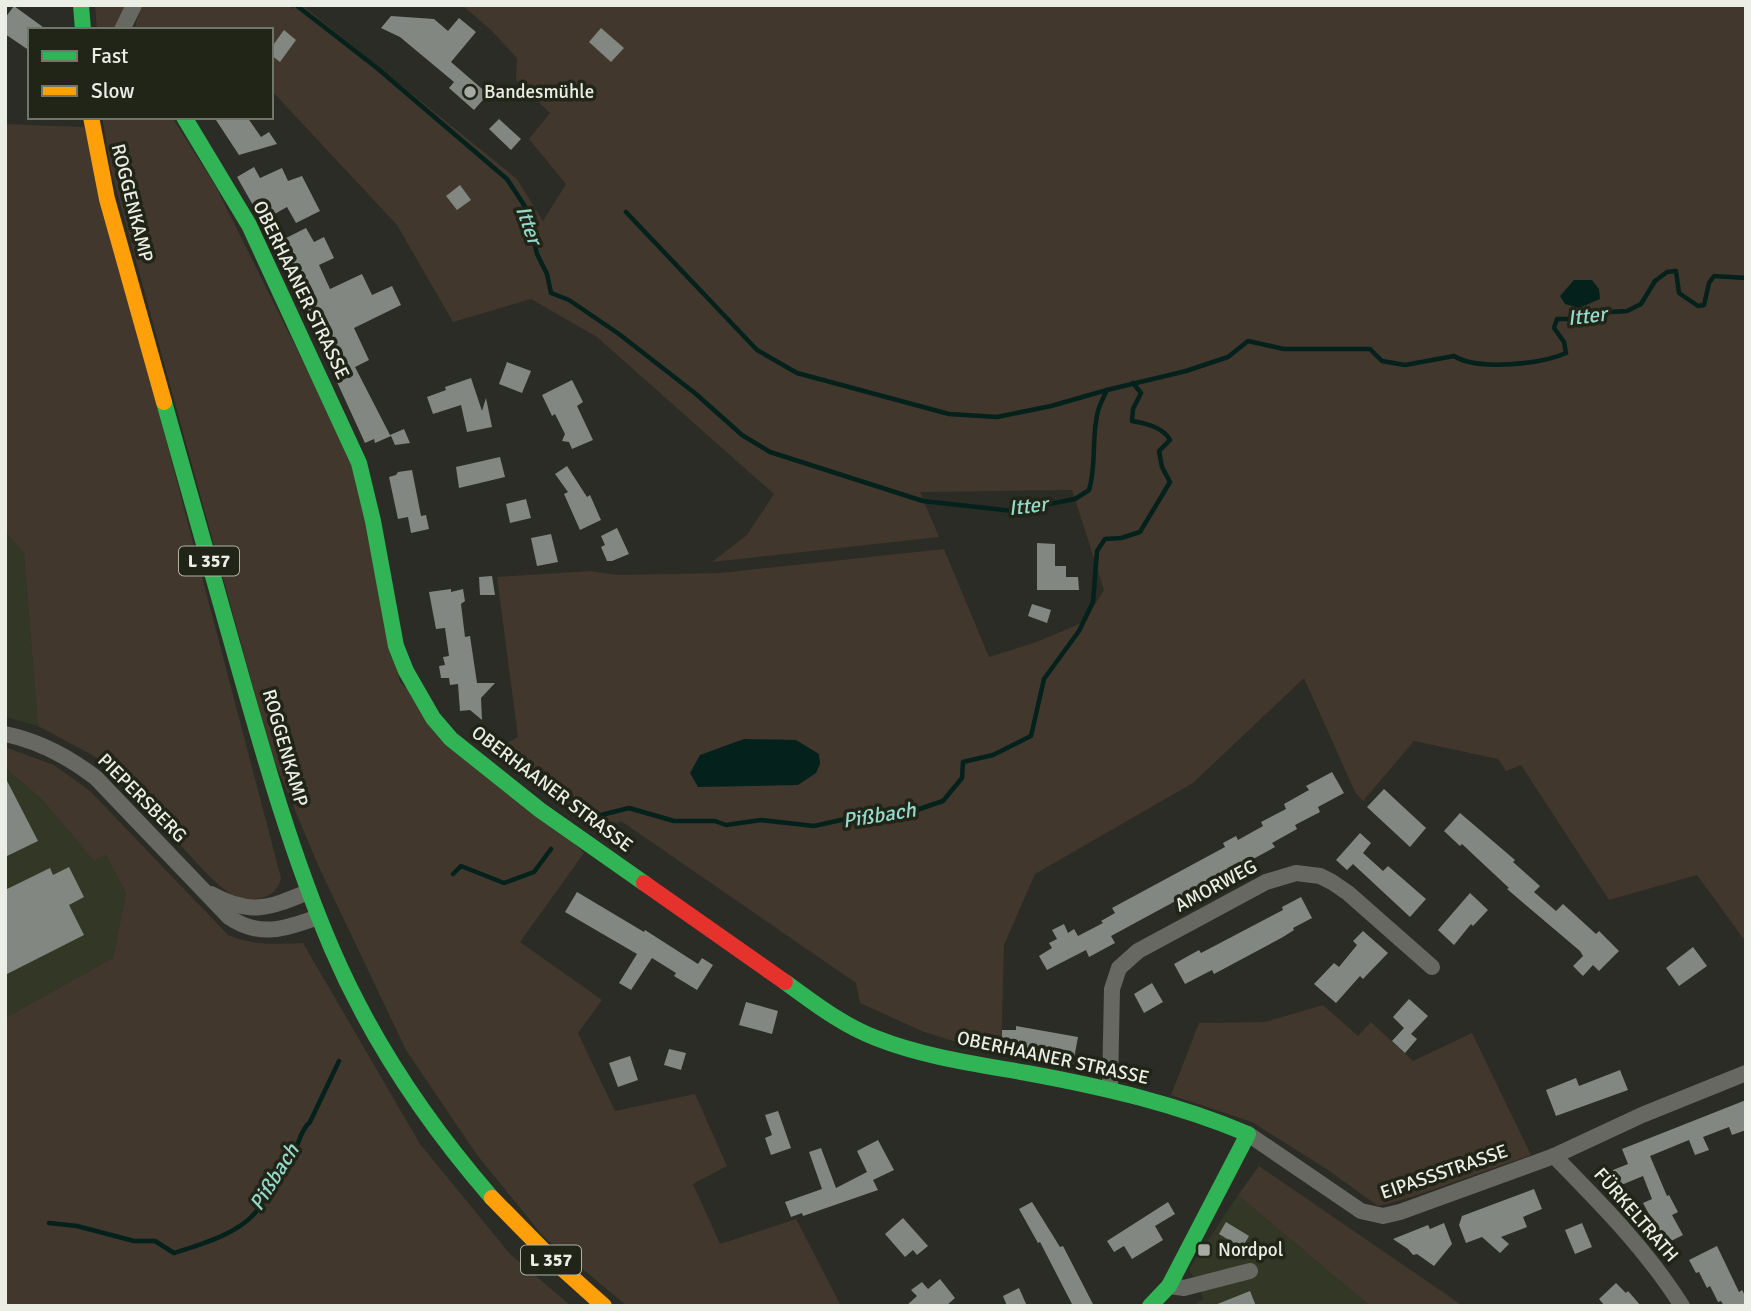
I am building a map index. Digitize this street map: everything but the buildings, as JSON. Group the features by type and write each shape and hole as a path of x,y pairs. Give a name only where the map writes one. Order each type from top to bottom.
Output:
{"street":[{"path":"81,5 83,28"},
{"path":"123,28 134,5"},
{"name":"ROGGENKAMP","path":"91,119 107,199 273,785 308,892 340,968 395,1070 444,1142 530,1240 604,1306"},
{"name":"OBERHAANER STRASSE","path":"185,119 249,225 359,463 396,646 417,693 451,740 540,810 849,1026 880,1041 915,1052 1110,1088 1206,1115 1248,1134"},
{"name":"PIEPERSBERG","path":"5,734 44,747 74,762 96,778 229,917 243,927 258,931 300,924 318,916"},
{"name":"AMORWEG","path":"1110,1088 1112,989 1119,968 1138,951 1266,882 1296,873 1320,876 1332,882 1348,892 1432,967"},
{"name":"PIEPERSBERG","path":"201,888 223,900 251,908 269,908 308,892"},
{"name":"EIPASSSTRASSE","path":"1248,1134 1361,1211 1383,1216 1554,1156 1642,1115 1746,1073"},
{"path":"1150,1306 1169,1286 1248,1134"},
{"name":"FÜRKELTRATH","path":"1554,1156 1619,1223 1657,1269 1682,1306"},
{"path":"1169,1286 1184,1288 1250,1270"}],"shaded area":[{"path":"95,5 129,5 128,28 97,28"},
{"path":"141,5 288,5 292,9 296,5 302,5 517,179 543,221 566,184 529,139 550,113 516,80 517,58 462,5 1746,5 1746,938 1743,938 1697,875 1609,900 1521,765 1506,771 1498,759 1414,741 1363,801 1355,792 1304,678 1193,783 1035,874 1004,945 1001,1056 924,1032 860,1003 856,983 621,821 600,833 492,751 518,737 497,577 591,571 617,575 721,573 944,549 989,657 1034,643 1084,622 1104,590 1072,490 920,492 939,537 712,562 747,535 774,494 597,337 531,299 453,322 397,225 273,92 273,28 135,28"},
{"path":"102,119 173,119 216,187 353,462 400,682 584,853 520,942 602,1000 578,1033 615,1111 695,1094 727,1166 693,1184 720,1244 796,1219 841,1306 627,1306 543,1236 477,1155 406,1050 318,865 271,753 111,170"},
{"path":"5,124 84,127 281,878 276,889 267,896 241,898 224,889 94,756 38,726 24,554 5,531"},
{"path":"5,531 24,554 38,726 5,717"},
{"path":"5,747 54,765 90,791 228,935 255,943 303,943 420,1144 510,1254 571,1306 5,1306 5,1018 113,958 126,893 106,855 94,861 41,798 5,768"},
{"path":"5,768 41,798 94,861 106,855 126,893 113,958 5,1018"},
{"path":"1323,1005 1358,1036 1371,1022 1413,1061 1472,1033 1531,1155 1412,1197 1378,1206 1328,1170 1252,1122 1171,1095 1199,1023 1265,1022"},
{"path":"1259,1166 1463,1306 1370,1306 1238,1195"},
{"path":"1238,1195 1370,1306 1192,1306 1204,1299 1189,1269"}],"water":[{"path":"1574,280 1592,280 1599,289 1600,299 1579,308 1565,304 1560,296"},
{"path":"744,739 796,740 819,754 820,764 816,773 798,785 698,787 690,773 700,755"}],"waterway":[{"name":"Itter","path":"296,5 377,68 507,179 526,208 537,254 547,274 551,293 569,300 619,334 696,394 742,435 770,452 923,501 1013,511 1075,499 1089,490 1096,421 1107,390 1186,371 1228,357 1248,341 1284,349 1370,349 1382,361 1405,365 1454,356 1464,361 1493,365 1526,363 1566,353 1564,342 1554,328 1557,319 1578,319 1592,313 1627,311 1641,304 1655,281 1667,272 1676,271 1679,293 1698,306 1704,305 1709,283 1714,276 1746,278"},
{"path":"626,212 757,350 797,373 949,414 997,417 1051,406 1107,390"},
{"name":"Pißbach","path":"593,817 629,808 674,821 715,821 726,825 761,820 814,826 886,810 902,815 943,801 962,778 963,762 993,755 1031,736 1044,679 1079,631 1093,602 1097,551 1105,539 1121,538 1140,532 1170,482 1162,467 1159,451 1170,440 1159,429 1132,421 1133,409 1141,393 1133,383"},
{"name":"Pißbach","path":"453,874 461,866 504,883 534,872 551,849"},
{"name":"Pißbach","path":"49,1223 77,1226 134,1241 155,1241 174,1253 239,1227 255,1213 295,1150 339,1061"}],"traffic: fast":[{"path":"81,5 83,28"},
{"path":"185,119 249,225 359,463 373,521 396,646 406,671 433,718 451,739 540,810 644,883"},
{"path":"164,402 278,800 332,949 364,1016 402,1079 445,1140 492,1198"},
{"path":"785,982 840,1020 894,1045 950,1059 1112,1091 1194,1114 1248,1134 1169,1286 1150,1306"}],"traffic: slow":[{"path":"91,119 107,199 164,402"},
{"path":"492,1198 555,1262 604,1306"}],"traffic: jam":[{"path":"644,883 785,982"}],"place":[{"name":"Bandesmühle","path":"470,92"},
{"name":"Nordpol","path":"1204,1250"}]}
